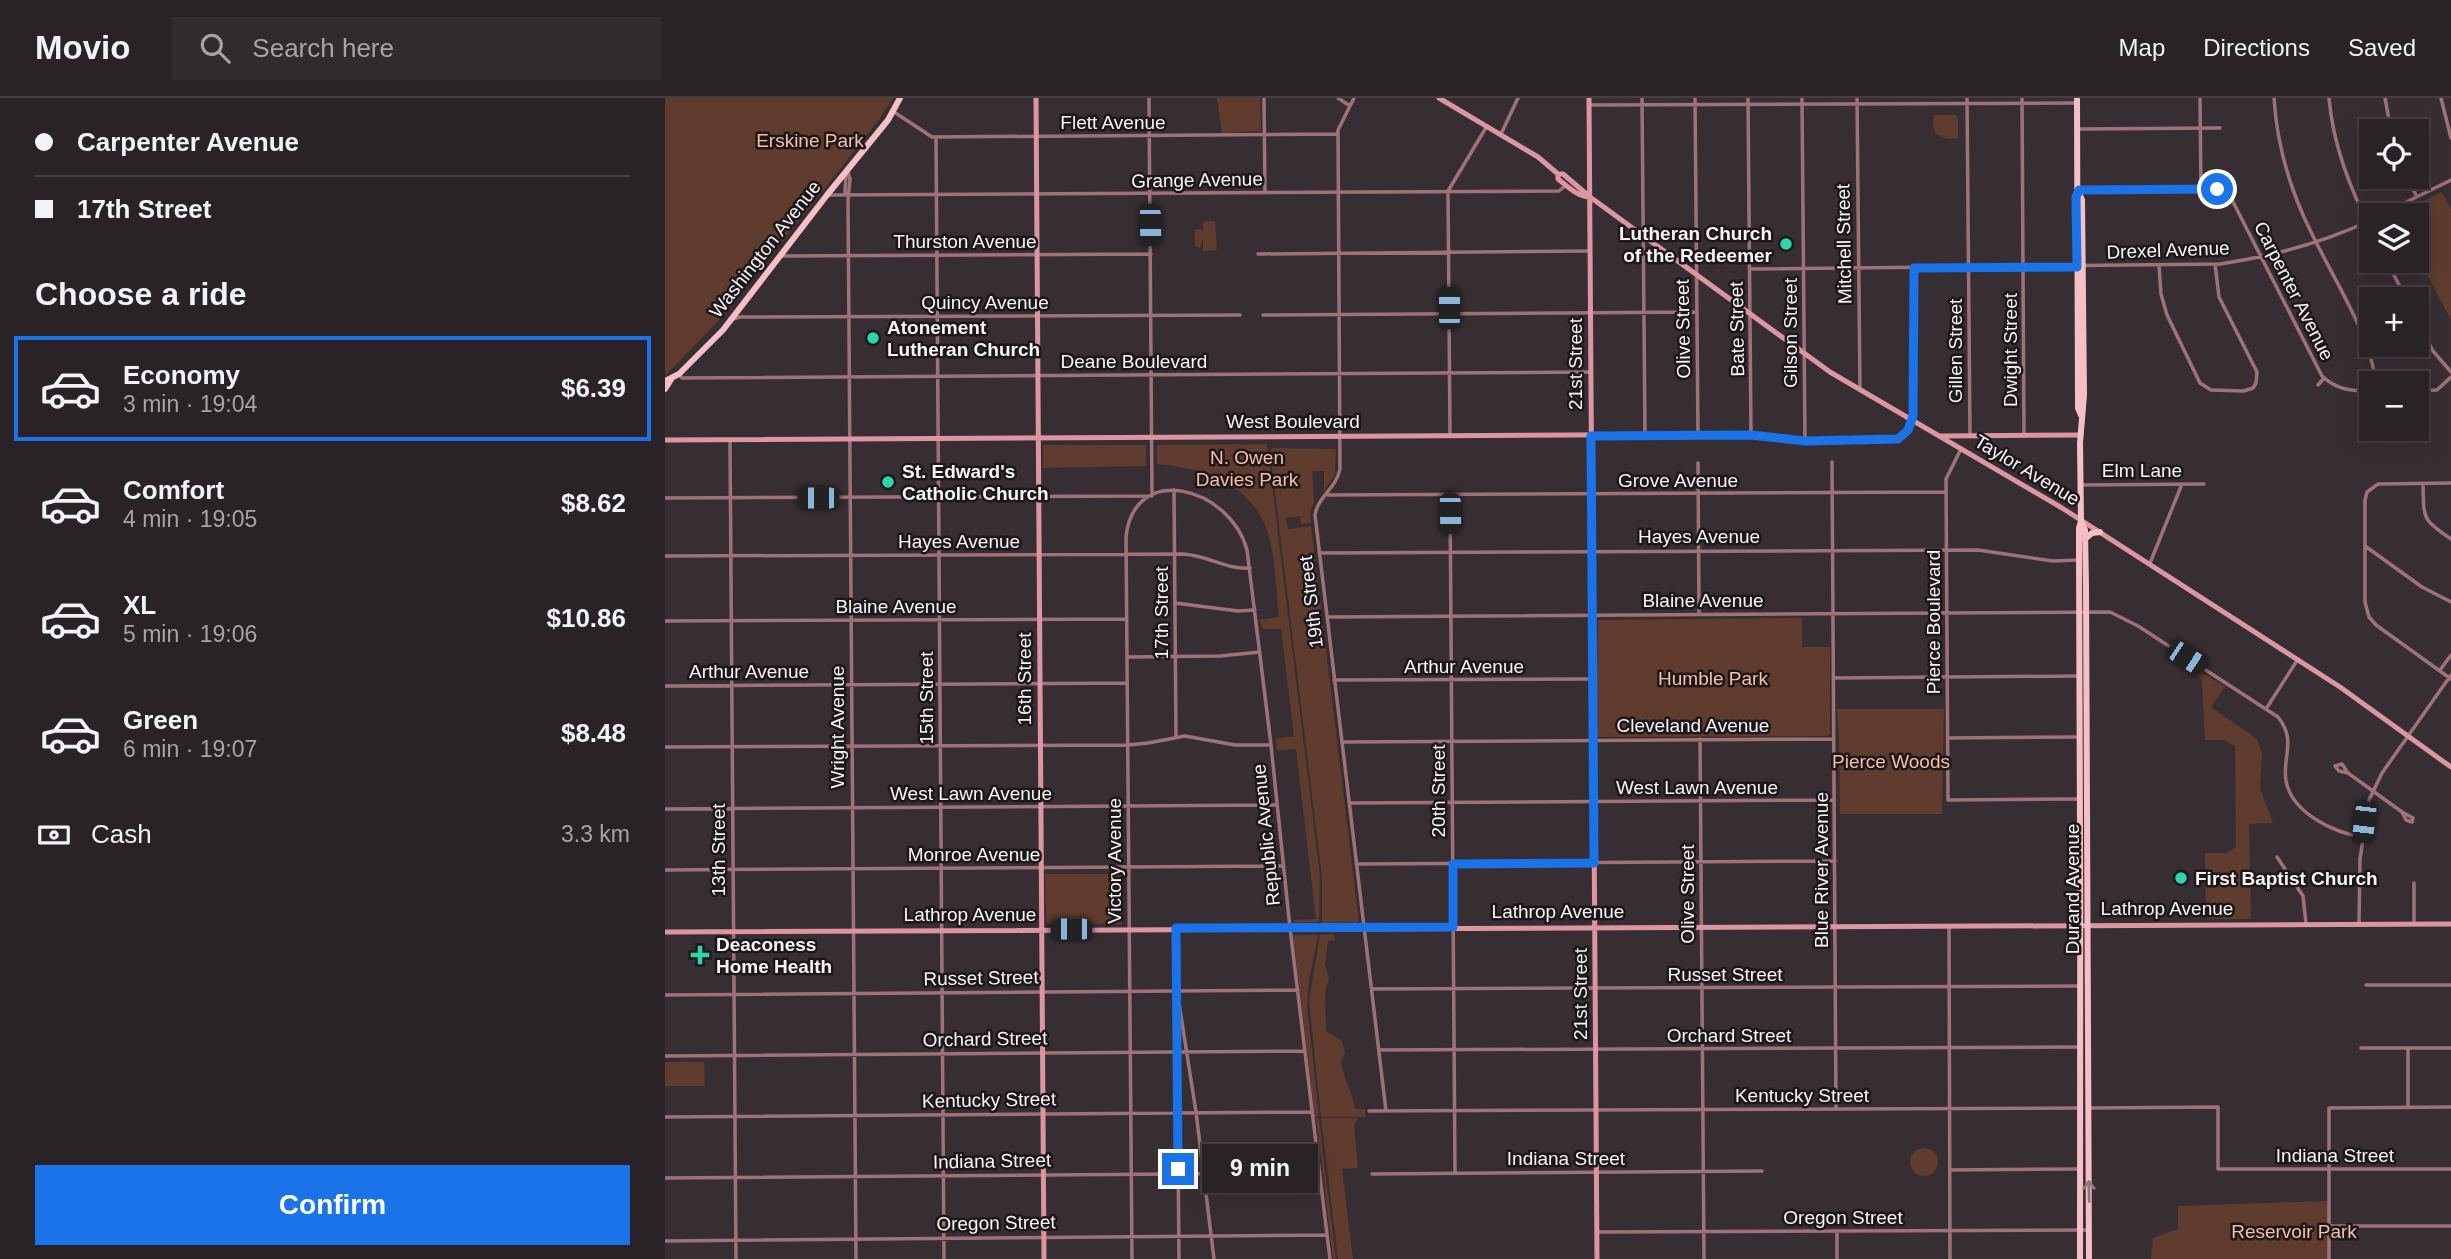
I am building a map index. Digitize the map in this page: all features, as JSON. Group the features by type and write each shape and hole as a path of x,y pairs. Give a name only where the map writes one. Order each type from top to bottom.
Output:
{"main road":[{"name":"Washington Avenue","path":"665,389 672,378 731,319 894,112 900,98"},
{"name":"Durand Avenue","path":"2077,100 2079,191 2082,198 2080,267 2084,395 2080,435 2081,521 2085,539 2080,676 2080,799 2087,998 2080,1169 2080,1259"},
{"name":"Durand Avenue","path":"2081,521 2079,560 2083,612 2084,924 2079,986 2088,1169 2089,1259"},
{"path":"2085,539 2092,533 2100,532"},
{"path":"2079,986 2083,988 2087,998"}],"street":[{"name":"16th Street","path":"1036,98 1044,1259"},
{"path":"1149,98 1152,496"},
{"path":"1264,98 1265,193"},
{"path":"1338,98 1350,106"},
{"name":"19th Street","path":"1354,98 1338,130 1340,472 1336,483 1315,511 1386,1111"},
{"path":"1501,135 1518,98"},
{"path":"1642,98 1645,435"},
{"name":"Olive Street","path":"1695,98 1698,435"},
{"name":"Bate Street","path":"1748,98 1751,435"},
{"name":"Gilson Street","path":"1802,98 1805,441"},
{"path":"2200,98 2201,189"},
{"path":"2274,98 2280,145 2288,176 2316,243 2370,351 2373,371"},
{"path":"2329,98 2341,159 2361,203"},
{"path":"2385,98 2389,119"},
{"path":"2441,98 2451,138"},
{"name":"Taylor Avenue","path":"1442,99 1538,157 1558,174 1563,174 1590,197 1804,354 1912,422 2100,532 2298,659 2451,767"},
{"path":"1589,102 1695,105 2077,100"},
{"name":"Mitchell Street","path":"1857,101 1860,390"},
{"name":"Gillen Street","path":"1967,101 1970,435"},
{"name":"Dwight Street","path":"2022,101 2024,434"},
{"name":"21st Street","path":"1589,102 1597,1259"},
{"path":"894,112 936,137"},
{"path":"1450,436 1448,192 1487,126"},
{"path":"2078,129 2220,128"},
{"name":"Flett Avenue","path":"936,137 1338,134"},
{"name":"15th Street","path":"936,137 944,1259"},
{"name":"Wright Avenue","path":"847,170 845,192 848,195 856,1259"},
{"name":"Taylor Avenue","path":"1558,174 1558,179 1566,185 1583,197 1590,197"},
{"path":"2405,203 2451,180"},
{"name":"Grange Avenue","path":"827,195 1559,191 1566,185"},
{"name":"Carpenter Avenue","path":"2079,191 2221,189 2227,193 2318,370 2331,384 2347,391 2359,391"},
{"path":"2413,189 2417,197"},
{"name":"Drexel Avenue","path":"1750,269 2215,264 2261,257 2316,243 2359,225"},
{"path":"1258,254 1590,251"},
{"name":"Thurston Avenue","path":"779,256 1151,254"},
{"path":"2159,266 2161,294 2167,315 2200,383 2211,390 2244,391 2253,388 2257,382 2257,372 2219,297 2215,264"},
{"path":"1912,422 1914,268"},
{"path":"1263,315 1697,312"},
{"name":"Quincy Avenue","path":"731,319 1240,315"},
{"path":"2429,343 2451,374 2437,390 2429,390"},
{"name":"Deane Boulevard","path":"672,378 1591,372"},
{"path":"2318,385 2324,378"},
{"name":"West Boulevard","path":"665,440 1751,435 1805,441 1893,441 1903,436 1912,422"},
{"path":"1937,436 2080,435"},
{"name":"13th Street","path":"730,440 736,1259"},
{"name":"Pierce Boulevard","path":"1961,449 1947,475 1946,492 1948,800 2080,799"},
{"name":"Blue River Avenue","path":"1832,462 1836,1109"},
{"path":"1698,463 1699,614"},
{"path":"2423,483 2426,519 2451,539"},
{"path":"2359,924 2359,872 2366,812 2373,790 2382,773 2450,677 2376,625 2369,617 2365,602 2365,500 2367,492 2378,484 2451,483"},
{"path":"2150,564 2182,484"},
{"name":"Elm Lane","path":"2081,485 2204,484"},
{"path":"665,498 1152,496 1174,490"},
{"name":"17th Street","path":"1174,490 1176,736"},
{"name":"Republic Avenue","path":"1174,490 1201,496 1228,515 1243,537 1250,568 1330,1259"},
{"name":"Grove Avenue","path":"1326,495 1946,492"},
{"name":"20th Street","path":"1450,494 1454,1173"},
{"name":"Victory Avenue","path":"1132,1259 1127,533 1130,521 1139,506 1152,496"},
{"path":"2365,546 2408,577 2451,602"},
{"name":"Hayes Avenue","path":"1319,553 1978,550 2053,561 2079,560"},
{"name":"Hayes Avenue","path":"665,556 1175,554 1196,555 1232,567 1250,568"},
{"path":"1175,603 1238,611 1255,610"},
{"name":"Blaine Avenue","path":"1327,617 2110,612 2123,617 2280,720 2288,735 2286,779 2294,798 2323,824 2341,833 2363,837"},
{"name":"Blaine Avenue","path":"665,621 1127,619"},
{"path":"1127,657 1220,656 1260,652"},
{"path":"2440,671 2451,655"},
{"path":"2266,709 2298,659"},
{"path":"1834,677 2080,676"},
{"name":"Arthur Avenue","path":"1334,680 1593,679"},
{"name":"Arthur Avenue","path":"665,686 1127,683"},
{"path":"665,747 1128,745 1176,736 1199,737 1245,746 1271,745"},
{"path":"1948,738 2080,737"},
{"name":"Olive Street","path":"1700,739 1704,1259"},
{"name":"Cleveland Avenue","path":"1342,742 1834,739"},
{"path":"2348,773 2402,812"},
{"name":"West Lawn Avenue","path":"1349,803 1835,800"},
{"name":"West Lawn Avenue","path":"665,809 1277,805"},
{"path":"2277,857 2303,896 2306,924"},
{"path":"1356,864 1835,862"},
{"name":"Monroe Avenue","path":"665,870 1283,866"},
{"path":"2414,883 2414,924"},
{"name":"Lathrop Avenue","path":"665,932 2451,924"},
{"path":"1949,925 1951,1259"},
{"path":"1176,928 1179,1259"},
{"path":"2366,985 2451,985"},
{"name":"Russet Street","path":"1371,989 2079,986"},
{"path":"1177,990 1188,1051 1214,1259"},
{"name":"Russet Street","path":"665,995 1298,990"},
{"name":"Orchard Street","path":"1379,1050 2080,1047"},
{"path":"2361,1048 2451,1048"},
{"path":"2408,1048 2408,1107"},
{"name":"Orchard Street","path":"665,1056 1305,1051"},
{"name":"Kentucky Street","path":"1369,1111 2218,1107 2218,1169"},
{"path":"2329,1259 2329,1108 2451,1107"},
{"name":"Kentucky Street","path":"665,1117 1313,1112"},
{"name":"Indiana Street","path":"2218,1169 2451,1168"},
{"path":"1950,1170 2088,1169"},
{"name":"Indiana Street","path":"1371,1174 1762,1171"},
{"name":"Indiana Street","path":"665,1178 1320,1173"},
{"path":"2329,1226 2451,1226"},
{"name":"Oregon Street","path":"1597,1232 2089,1230"},
{"path":"1837,1231 1837,1259"},
{"name":"Oregon Street","path":"665,1241 1327,1235"}],"green space":[{"name":"Erskine Park","path":"665,98 893,98 879,120 725,314 665,376"},
{"path":"1217,98 1260,98 1261,131 1222,133"},
{"path":"1934,115 1958,117 1958,138 1947,139 1936,134 1933,126"},
{"path":"2442,192 2451,209 2451,320 2426,273 2429,273 2429,203 2420,203"},
{"path":"1215,221 1217,250 1203,251 1203,238 1200,248 1195,246 1195,230 1200,229 1203,232 1203,222"},
{"path":"1267,444 1320,876 1319,922 1294,923 1294,920 1316,919 1296,749 1277,750 1276,739 1294,736 1281,629 1263,629 1259,620 1279,617 1270,541 1254,506 1242,493 1227,483 1194,470 1157,464 1157,445"},
{"name":"N. Owen Davies Park","path":"1043,445 1146,445 1146,466 1043,468"},
{"path":"1272,448 1336,449 1335,475 1324,491 1324,471 1312,471 1314,503 1310,513 1311,523 1301,524 1300,516 1286,518 1288,529 1311,526 1359,922 1322,923 1322,877 1270,451"},
{"name":"Humble Park","path":"1802,618 1802,647 1830,647 1830,734 1827,736 1596,735 1598,620"},
{"path":"2187,663 2225,687 2211,707 2257,739 2262,753 2260,788 2273,823 2249,824 2251,919 2208,919 2206,912 2205,853 2226,853 2236,847 2235,746 2224,740 2205,740 2202,683 2186,666"},
{"name":"Pierce Woods","path":"1837,709 1944,709 1942,814 1840,814"},
{"path":"1045,874 1122,874 1122,924 1048,924"},
{"path":"1334,934 1335,940 1328,941 1325,964 1329,977 1325,992 1326,1031 1342,1041 1345,1054 1341,1061 1355,1109 1365,1109 1366,1117 1321,1117 1309,1001 1320,935"},
{"path":"1293,935 1318,935 1307,1006 1319,1116 1315,1117"},
{"path":"665,1062 704,1062 705,1086 665,1086"},
{"path":"1316,1118 1319,1118 1336,1259 1333,1259"},
{"path":"1321,1118 1358,1118 1354,1125 1358,1168 1342,1169 1353,1259 1338,1259"},
{"path":"1924,1148 1934,1152 1938,1162 1934,1172 1924,1176 1914,1172 1910,1162 1914,1152"},
{"name":"Reservoir Park","path":"2329,1201 2329,1259 2151,1259 2153,1238 2178,1229 2178,1206"}],"place":[{"name":"Lutheran Church of the Redeemer","path":"1786,244"},
{"name":"Atonement Lutheran Church","path":"873,338"},
{"name":"St. Edward's Catholic Church","path":"888,482"},
{"name":"First Baptist Church","path":"2181,878"},
{"name":"Deaconess Home Health","path":"700,955"}],"route":[{"path":"1178,1169 1176,928 1453,927 1453,864 1594,863 1591,436 1751,435 1805,441 1893,441 1908,430 1913,416 1914,268 2077,267 2076,197 2079,190 2217,189"}]}
